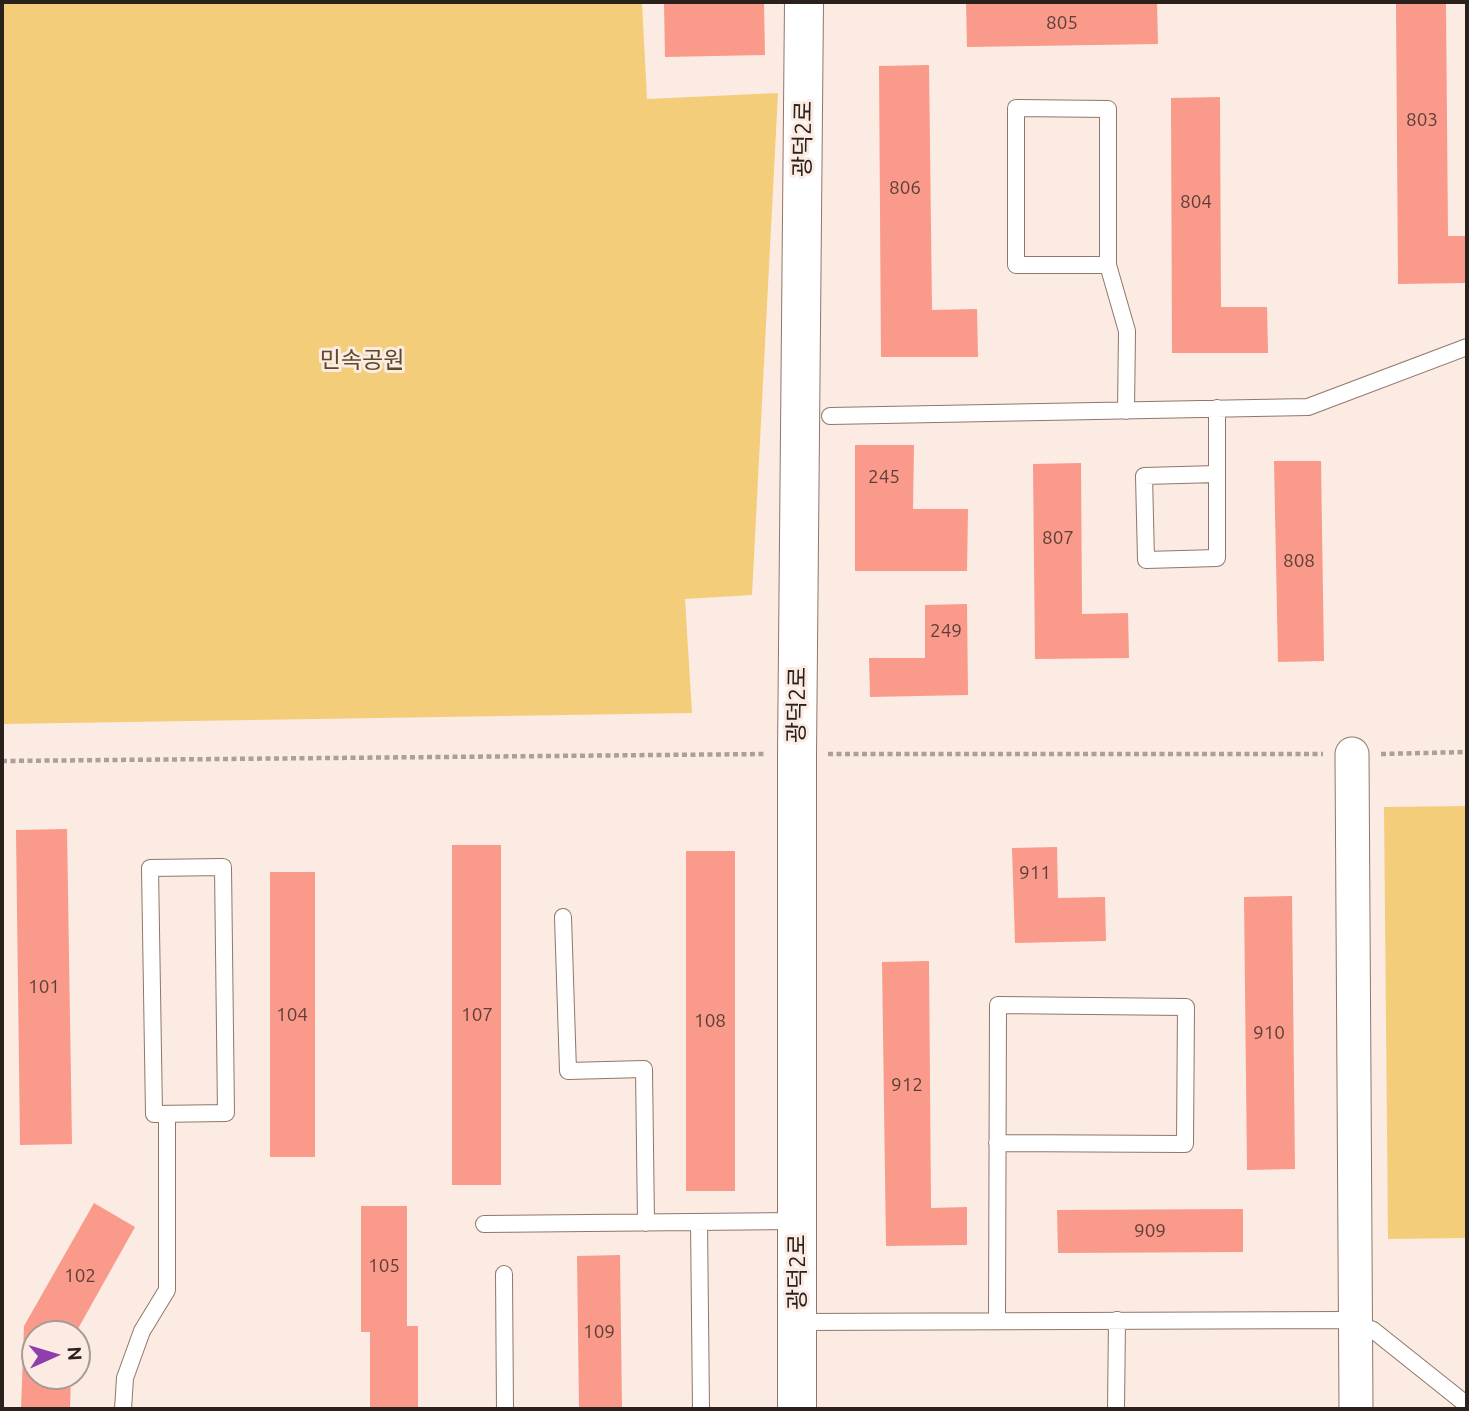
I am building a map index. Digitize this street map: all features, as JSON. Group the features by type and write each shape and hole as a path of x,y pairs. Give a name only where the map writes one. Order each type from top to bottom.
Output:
{"street":[{"name":"광덕2로","path":"797,1409 797,754 804,2"},
{"path":"1352,754 1356,1409"}],"lane":[{"path":"1108,265 1016,265 1016,108 1108,109 1108,265 1127,331 1126,411"},
{"path":"830,416 1308,407 1467,347"},
{"path":"1217,408 1217,474 1217,558 1146,560 1144,476 1217,474"},
{"path":"223,867 226,1113 167,1114 154,1114 150,868 223,867"},
{"path":"564,917 568,1071 645,1069 646,1223"},
{"path":"997,1143 1185,1144 1186,1007 998,1005 997,1143 997,1321"},
{"path":"123,1409 125,1378 142,1331 167,1290 167,1114"},
{"path":"484,1224 797,1221"},
{"path":"699,1222 701,1409"},
{"path":"504,1274 505,1409"},
{"path":"1116,1409 1117,1320"},
{"path":"797,1322 1347,1320 1373,1330 1467,1405"}],"path":[{"path":"2,761 797,754 1467,752"}],"green space":[{"name":"민속공원","path":"2,2 642,2 647,99 778,93 752,595 685,599 692,713 2,724"},
{"path":"1467,806 1467,1238 1388,1239 1384,807"}],"building":[{"path":"664,2 764,2 765,55 665,57"},
{"path":"966,2 1157,2 1158,44 967,47"},
{"path":"1396,4 1446,4 1448,236 1467,236 1467,283 1398,284"},
{"path":"929,65 932,310 977,309 978,357 881,357 879,66"},
{"path":"1220,97 1221,307 1267,307 1268,353 1172,353 1171,98"},
{"path":"855,445 914,445 913,509 968,509 967,571 855,571"},
{"path":"1274,461 1321,461 1324,661 1278,662"},
{"path":"1081,463 1082,614 1128,613 1129,658 1035,659 1033,464"},
{"path":"967,604 968,695 870,697 869,658 925,658 925,605"},
{"path":"67,829 72,1144 20,1145 16,830"},
{"path":"452,845 501,845 501,1185 452,1185"},
{"path":"1057,847 1058,898 1105,897 1106,941 1015,943 1012,848"},
{"path":"686,851 735,851 735,1191 686,1191"},
{"path":"270,872 315,872 315,1157 270,1157"},
{"path":"1292,896 1295,1169 1247,1170 1244,897"},
{"path":"929,961 931,1208 967,1207 967,1245 886,1246 882,962"},
{"path":"94,1203 135,1227 83,1320 27,1320"},
{"path":"361,1206 407,1206 407,1326 418,1326 418,1409 370,1409 370,1332 361,1332"},
{"path":"1243,1209 1243,1252 1058,1253 1057,1210"},
{"path":"620,1255 622,1409 579,1409 577,1256"},
{"path":"22,1390 71,1390 70,1409 21,1409"}]}
